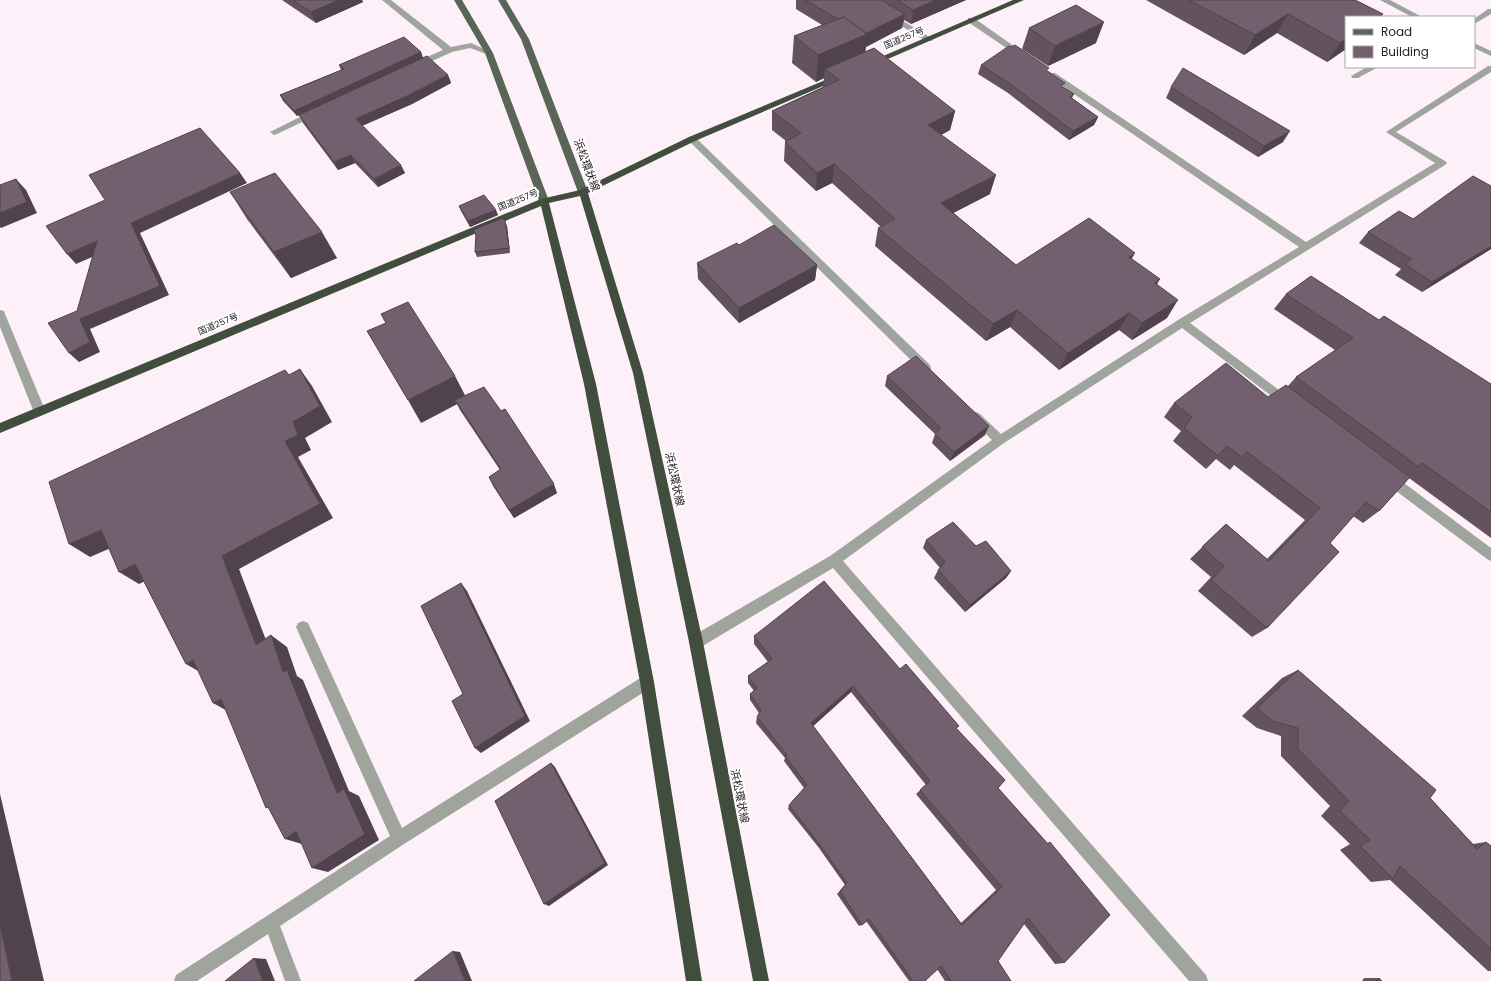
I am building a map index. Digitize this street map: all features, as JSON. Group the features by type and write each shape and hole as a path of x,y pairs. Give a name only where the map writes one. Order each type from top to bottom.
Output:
{"highway":[{"name":"国道257号","path":"865,66 1020,0"},
{"name":"国道257号","path":"0,428 39,410 544,201 583,192 692,139 843,76"},
{"name":"浜松環状線","path":"583,192 638,374 696,642 761,981"},
{"path":"544,201 590,384 647,682 694,981"}],"main road":[{"path":"458,0 488,53 544,201"},
{"name":"浜松環状線","path":"502,0 525,39 583,192"}],"street":[{"path":"386,0 449,50"},
{"path":"863,0 929,39"},
{"path":"1384,0 1416,16"},
{"path":"1475,21 1491,11"},
{"path":"971,20 1030,60"},
{"path":"407,70 449,50 471,45 488,53"},
{"path":"1475,46 1491,54"},
{"path":"1355,76 1372,68"},
{"path":"696,642 834,560 1000,440 1182,323 1442,163 1390,132 1491,68"},
{"path":"1043,69 1306,247"},
{"path":"274,132 323,109"},
{"path":"692,139 932,374"},
{"path":"0,314 39,410"},
{"path":"1182,323 1295,408"},
{"path":"966,407 1000,440"},
{"path":"1377,470 1491,555"},
{"path":"834,560 1200,981"},
{"path":"303,627 399,839"},
{"path":"182,981 399,839 647,682"},
{"path":"270,922 293,981"}],"building":[{"path":"293,0 339,0 311,12"},
{"path":"805,0 881,0 905,14 866,33 844,17 838,19"},
{"path":"897,0 936,0 913,10"},
{"path":"1189,0 1355,0 1383,14 1380,16 1345,16 1345,40 1340,43 1288,14 1255,35"},
{"path":"1076,5 1104,22 1055,46 1029,28"},
{"path":"844,17 867,34 818,55 794,36"},
{"path":"404,37 421,52 294,111 280,95 344,69 339,65"},
{"path":"1015,45 1049,68 1046,70 1065,83 1061,86 1074,94 1070,97 1098,117 1073,131 1010,84 981,65 1009,46 1011,47"},
{"path":"874,48 955,111 928,125 996,175 941,203 1016,265 1089,218 1135,253 1129,257 1160,279 1155,283 1178,300 1142,323 1129,313 1068,353 1017,310 993,324 878,228 895,219 834,164 817,173 785,142 801,133 772,111 839,80 825,69"},
{"path":"427,56 448,75 409,95 356,119 401,165 374,179 351,155 334,162 299,115"},
{"path":"1183,68 1290,131 1264,146 1171,87"},
{"path":"200,128 240,173 131,223 160,286 80,319 90,342 69,353 48,323 77,311 97,241 67,254 46,226 105,200 89,175"},
{"path":"275,173 322,232 274,252 230,192"},
{"path":"1473,176 1491,186 1491,246 1432,282 1405,264 1411,259 1368,232 1399,211 1413,219"},
{"path":"16,179 27,202 0,213 0,185"},
{"path":"484,195 496,210 468,221 459,206"},
{"path":"503,218 505,221 509,248 475,252 476,234 473,230"},
{"path":"774,225 817,265 739,308 697,263 737,243 739,245"},
{"path":"1311,276 1379,320 1384,316 1491,384 1491,512 1422,463 1419,467 1296,377 1353,338 1286,294"},
{"path":"408,302 455,376 408,400 367,331 386,323 381,314"},
{"path":"916,356 989,426 954,452 935,434 941,428 887,376"},
{"path":"1226,363 1268,397 1286,385 1410,477 1379,511 1366,502 1330,543 1339,552 1267,628 1211,580 1224,566 1202,547 1226,524 1269,561 1320,508 1247,452 1242,457 1227,446 1218,456 1184,428 1192,417 1174,403"},
{"path":"300,369 320,406 293,422 298,435 285,441 320,504 222,556 256,645 271,635 283,672 287,670 337,793 344,789 365,834 312,868 296,831 285,839 268,807 266,808 221,699 213,703 193,660 186,664 135,564 119,572 101,530 69,544 49,482 285,370 289,375"},
{"path":"484,387 501,411 505,409 554,484 509,510 489,477 501,469 455,400"},
{"path":"953,522 976,546 986,541 1011,571 970,605 938,570 945,562 926,540"},
{"path":"824,581 900,669 906,664 959,726 956,728 1005,780 998,788 1048,844 1050,842 1110,915 1064,963 1028,918 998,961 1011,981 951,981 941,966 925,981 913,981 869,919 862,925 840,891 847,883 789,805 807,785 785,756 787,755 757,717 761,710 750,694 757,688 748,676 772,659 754,636","holes":["853,686 930,781 920,790 1002,887 962,925 811,723"]},
{"path":"461,583 525,716 475,748 452,701 463,694 421,606"},
{"path":"1298,670 1436,790 1430,798 1477,849 1486,842 1491,846 1491,949 1400,866 1393,879 1360,846 1370,840 1340,811 1349,801 1298,749 1298,728 1272,721 1257,708"},
{"path":"551,763 605,863 544,904 495,801"},
{"path":"0,925 12,981 0,981"},
{"path":"453,951 465,981 414,981"},
{"path":"254,958 263,981 225,981"}]}
